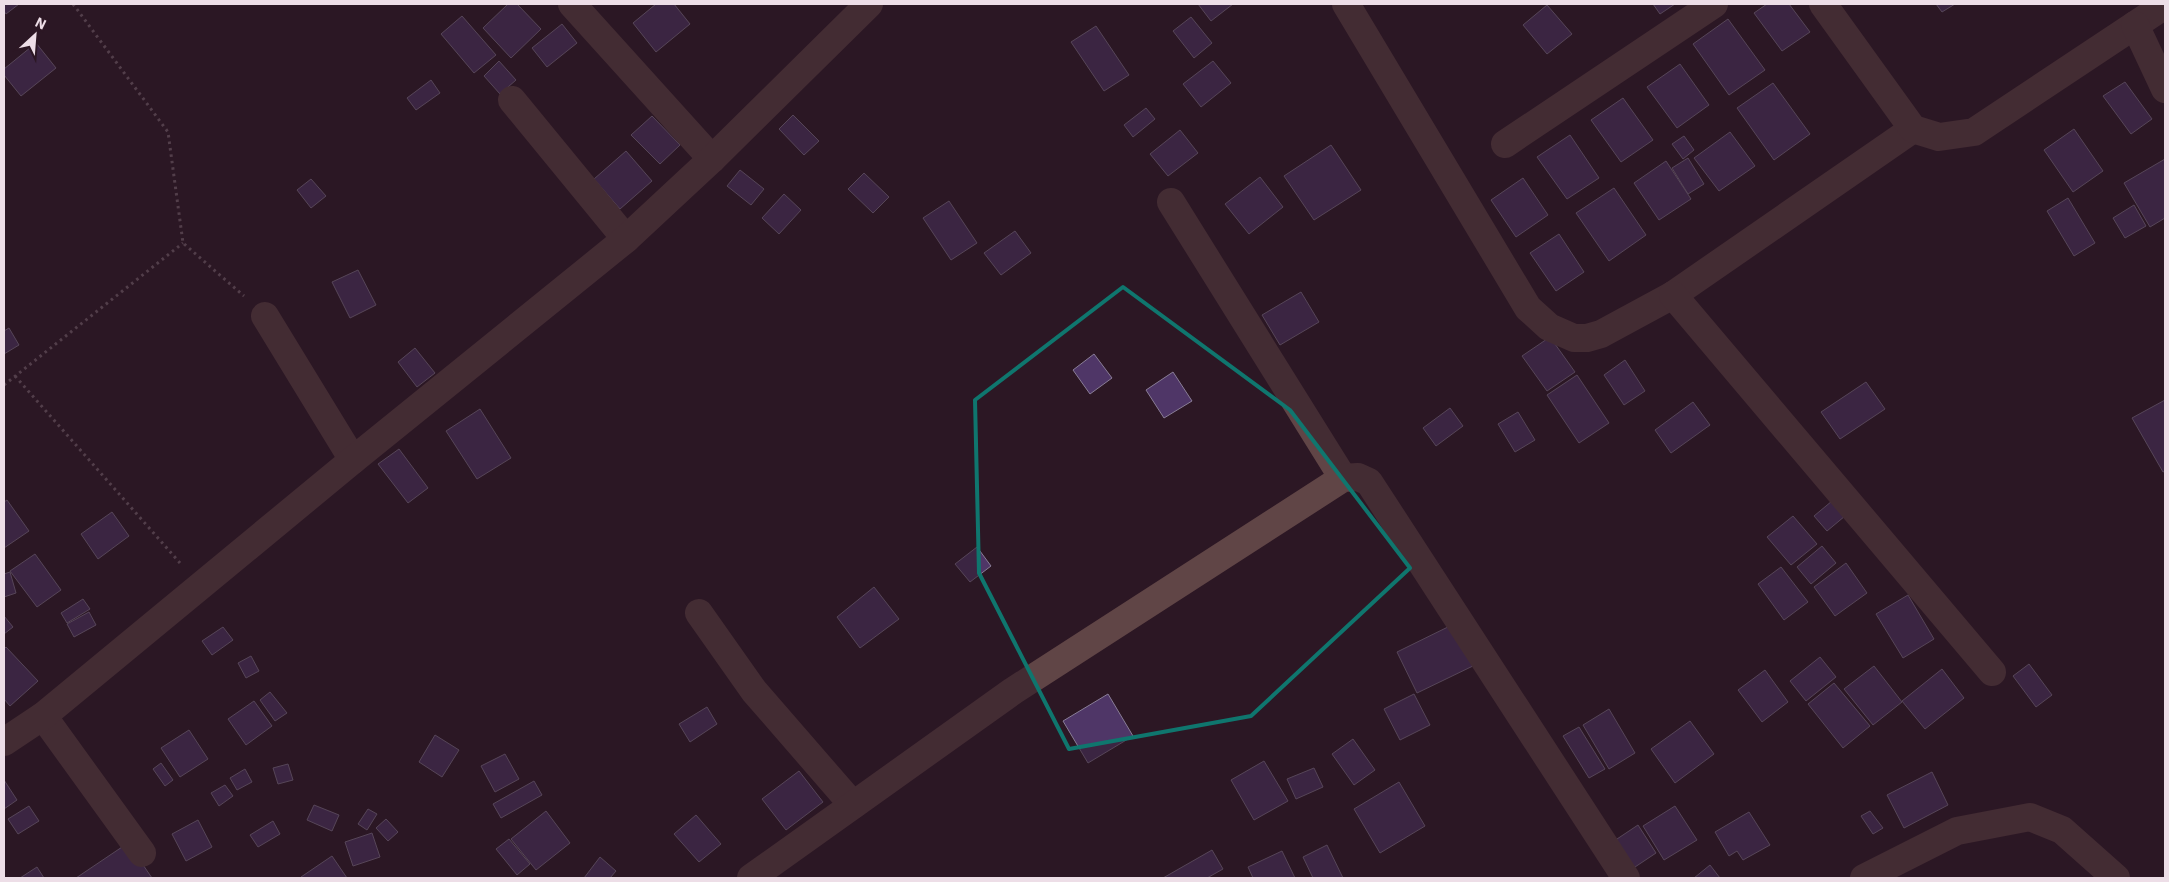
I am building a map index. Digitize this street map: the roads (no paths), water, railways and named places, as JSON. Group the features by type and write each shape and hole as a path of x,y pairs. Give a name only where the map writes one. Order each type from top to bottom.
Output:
{"street":[{"path":"572,4 712,158"},
{"path":"4,742 43,716 353,460 626,239 712,158 869,4"},
{"path":"1346,4 1528,308 1549,328 1574,338 1587,338 1601,334 1673,295 1913,129"},
{"path":"1505,144 1714,4"},
{"path":"1823,4 1913,129 1939,137 1974,132 2165,5"},
{"path":"2135,25 2165,89"},
{"path":"512,100 626,239"},
{"path":"1171,202 1343,478"},
{"path":"1673,295 1992,672"},
{"path":"266,316 353,460"},
{"path":"751,878 1013,691 1343,478 1358,478 1369,482 1626,878"},
{"path":"699,612 754,691 853,805"},
{"path":"43,716 142,853"},
{"path":"1864,878 1957,831 2030,817 2062,830 2116,878"}]}
